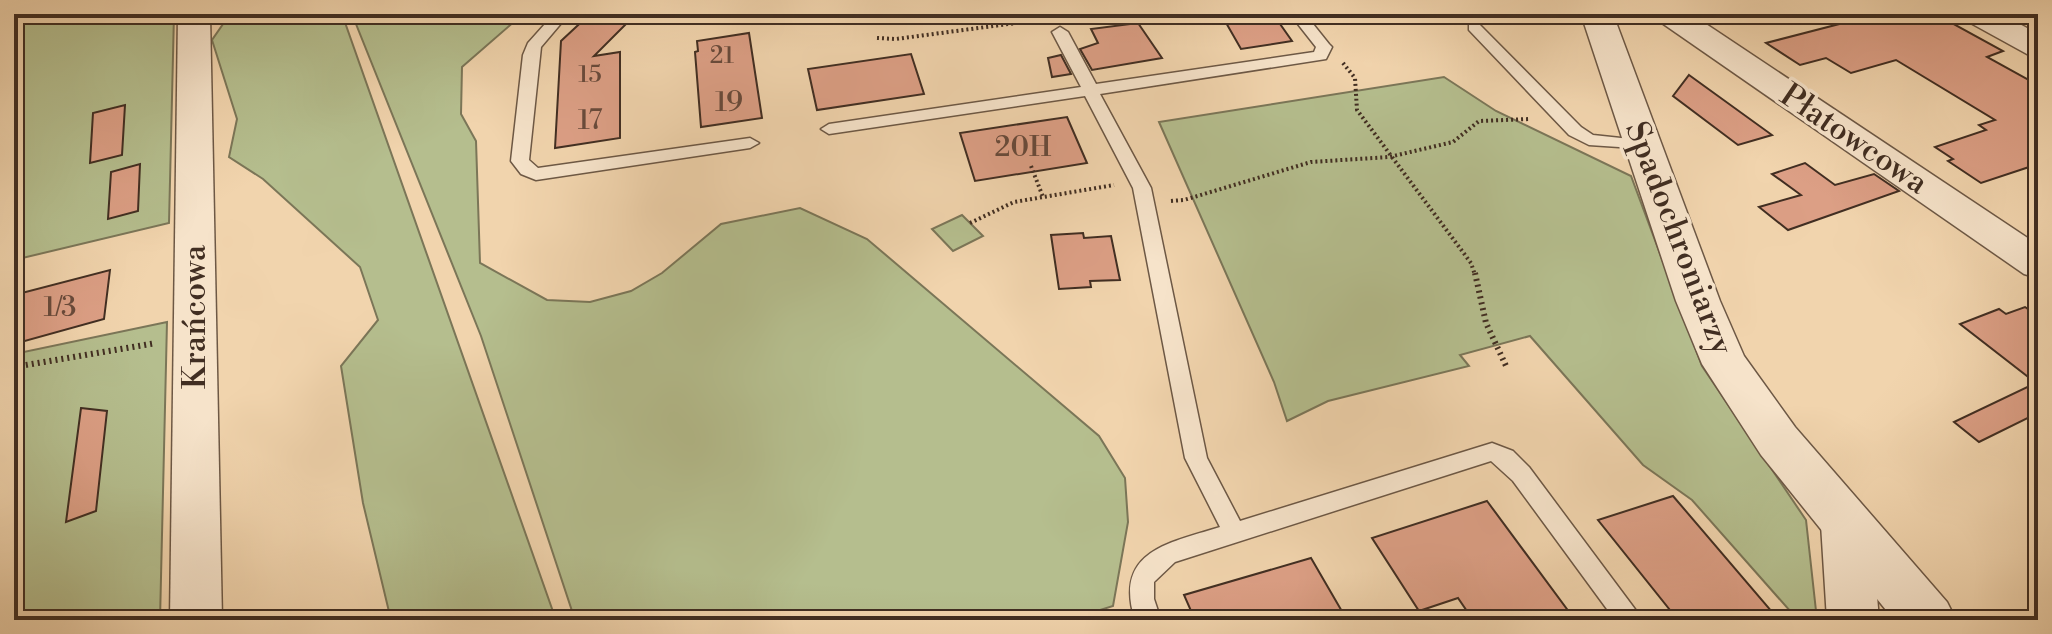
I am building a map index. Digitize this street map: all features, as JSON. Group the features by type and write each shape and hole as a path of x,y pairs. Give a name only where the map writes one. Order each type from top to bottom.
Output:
{"street":[{"name":"Krańcowa","path":"194,14 196,620"},
{"name":"Spadochroniarzy","path":"1597,14 1698,301 1725,364 1758,415 1928,620"},
{"name":"Płatowcowa","path":"1670,14 2038,264"},
{"path":"1978,14 2038,47"},
{"path":"1846,524 1853,620"}],"lane":[{"path":"562,14 533,46 520,161 527,170 536,174 750,143"},
{"path":"829,129 1320,56 1324,47 1297,14"},
{"path":"1055,21 1139,181 1196,458 1234,532"},
{"path":"1474,27 1575,131 1589,140 1643,145"},
{"path":"1148,620 1142,600 1142,582 1148,567 1167,554 1492,452 1505,457 1521,474 1630,620"}],"path":[{"path":"14,47 20,14"},
{"path":"1533,20 1536,14"},
{"path":"877,38 896,39 1055,21"},
{"path":"1324,47 1340,58 1355,78 1357,110 1471,263 1478,280 1477,293 1495,345 1507,368"},
{"path":"1145,203 1184,200 1311,162 1394,156 1459,140 1479,121 1559,115"},
{"path":"1031,166 1043,197"},
{"path":"970,223 1014,202 1139,181"},
{"path":"14,367 196,333"}],"green space":[{"path":"14,14 174,14 169,223 14,260"},
{"path":"230,14 342,14 556,620 391,620 363,503 341,366 378,320 360,267 263,179 229,157 237,119 212,40"},
{"path":"352,14 523,14 462,67 461,114 476,141 480,263 547,300 590,302 631,291 662,273 721,224 800,208 867,239 1099,436 1125,478 1128,522 1113,606 1081,616 1082,620 575,620 481,336"},
{"path":"1444,77 1496,111 1631,176 1702,366 1806,520 1817,620 1798,620 1692,500 1643,465 1530,336 1460,355 1469,366 1328,401 1287,421 1274,382 1159,122"},
{"path":"962,215 983,236 953,251 932,229"},
{"path":"167,322 160,620 14,620 14,354"}],"building":[{"path":"590,14 636,14 594,56 620,52 620,138 555,148 561,41"},
{"path":"1221,14 1273,14 1292,41 1241,49"},
{"path":"1878,14 1905,14 1920,23 1941,17 2003,51 1987,57 2038,85 2038,164 1981,183 1948,161 1953,159 1935,147 1986,130 1979,125 1995,120 1896,60 1851,73 1826,58 1800,65 1766,43"},
{"path":"1138,23 1162,58 1092,70 1080,49 1098,43 1091,29"},
{"path":"749,33 762,118 701,127 695,52 698,51 697,41"},
{"path":"911,54 924,94 817,110 808,69"},
{"path":"1061,55 1071,74 1052,77 1048,58"},
{"path":"1689,75 1772,135 1738,145 1673,96"},
{"path":"125,105 122,155 90,163 93,113"},
{"path":"1067,117 1087,163 975,181 960,133"},
{"path":"1805,163 1835,185 1874,174 1899,191 1788,230 1759,207 1801,195 1772,174"},
{"path":"140,164 138,211 108,219 111,172"},
{"path":"1083,233 1084,238 1111,236 1120,280 1090,281 1091,287 1059,289 1051,235"},
{"path":"110,270 104,319 14,344 14,295"},
{"path":"2025,307 2038,316 2038,413 1979,442 1954,422 2036,383 1960,324 1999,309 2006,314"},
{"path":"81,408 107,411 96,511 66,522"},
{"path":"1673,496 1779,620 1678,620 1598,520"},
{"path":"1487,501 1575,620 1473,620 1458,598 1419,611 1372,538"},
{"path":"1311,558 1347,620 1195,620 1184,595"}]}
